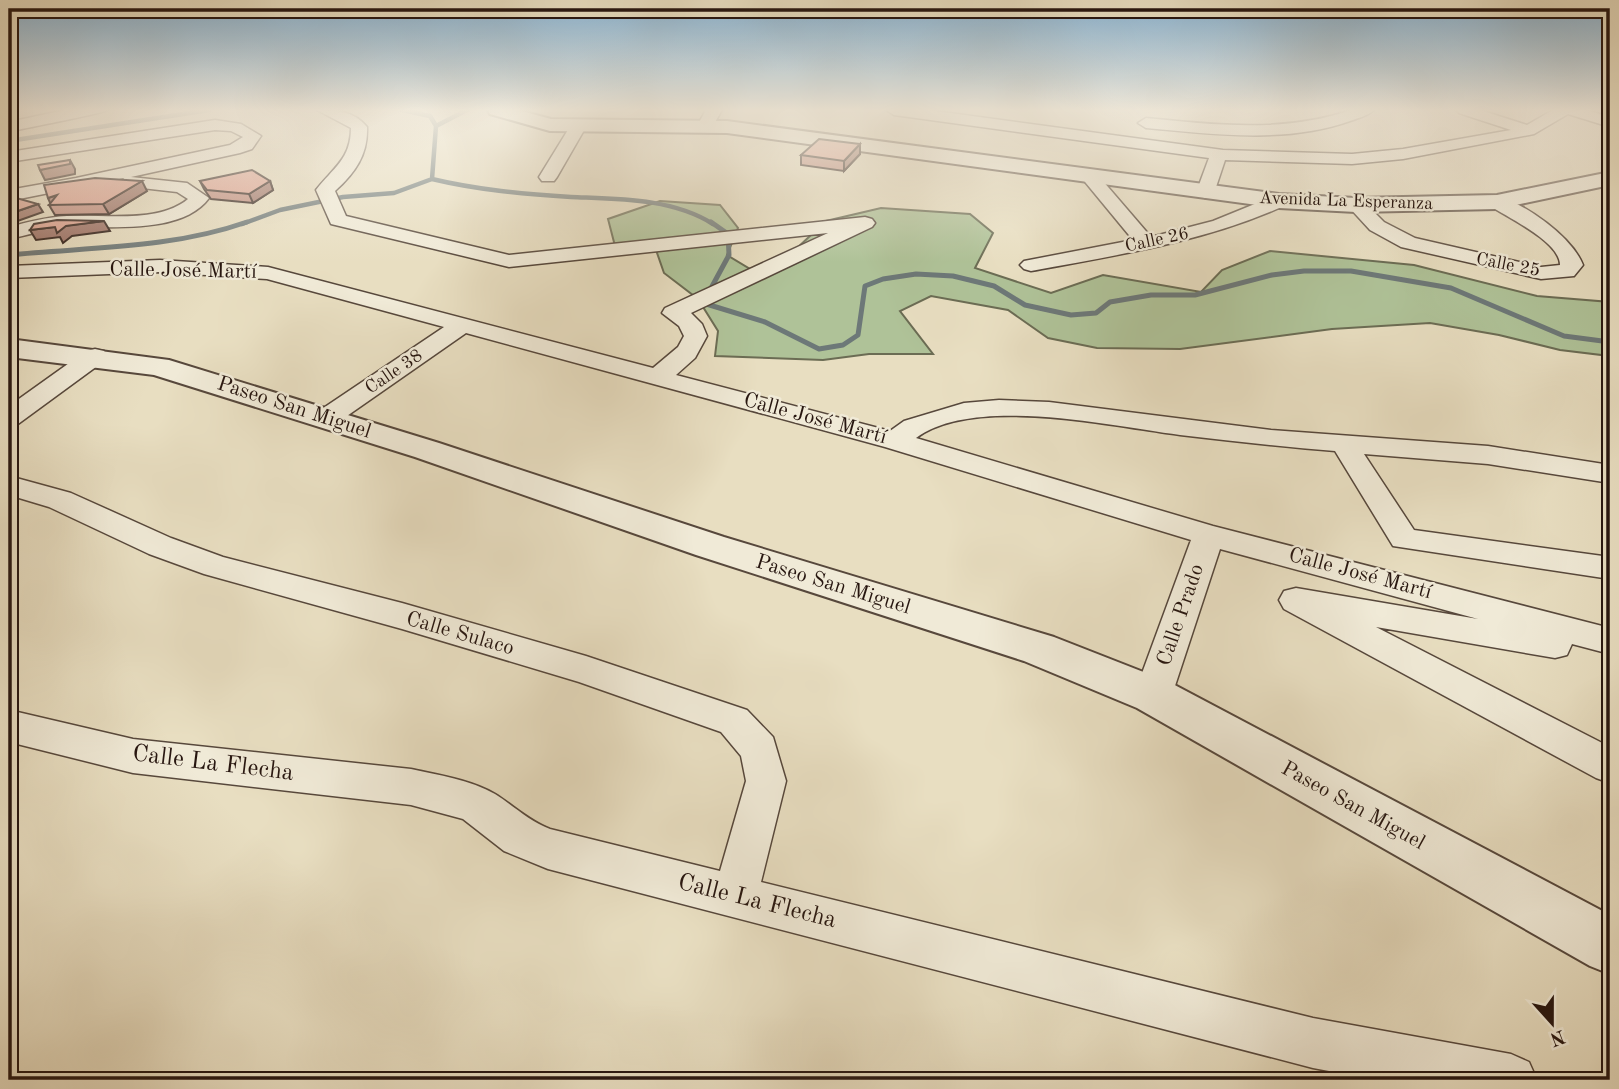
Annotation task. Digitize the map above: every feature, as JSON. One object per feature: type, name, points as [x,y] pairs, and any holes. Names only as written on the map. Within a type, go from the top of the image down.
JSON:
[{"type":"street","points":[[9,195],[180,161]]},
{"type":"street","points":[[353,161],[351,166],[325,190],[338,220],[509,261],[865,223],[673,313],[687,319],[696,331],[696,340],[687,353],[659,376]]},
{"type":"street","points":[[548,177],[558,161]]},
{"type":"street","name":"Avenida La Esperanza","points":[[975,161],[1205,193],[1279,201],[1356,205],[1497,202],[1610,179]]},
{"type":"street","points":[[1205,193],[1217,161]]},
{"type":"street","points":[[1090,177],[1146,243]]},
{"type":"street","points":[[9,233],[66,222],[162,216],[181,212],[200,198],[181,187],[114,180],[82,182]]},
{"type":"street","name":"Calle 26","points":[[1031,265],[1203,230],[1252,214],[1279,201]]},
{"type":"street","name":"Calle 25","points":[[1356,205],[1377,226],[1408,243],[1541,273],[1566,271],[1572,265],[1571,258],[1560,244],[1497,202]]},
{"type":"street","name":"Calle José Martí","points":[[9,272],[160,267],[268,273],[895,441],[1209,535],[1610,640]]},
{"type":"street","name":"Calle 38","points":[[325,419],[463,325]]},
{"type":"street","name":"Paseo San Miguel","points":[[9,348],[95,356],[158,366],[427,450],[710,546],[1039,649],[1153,695],[1610,946]]},
{"type":"street","points":[[9,418],[95,356]]},
{"type":"street","points":[[895,441],[914,427],[964,411],[999,408],[1049,410],[1271,438],[1488,455],[1610,474]]},
{"type":"street","points":[[1344,444],[1404,539],[1610,568]]},
{"type":"street","name":"Calle Sulaco","points":[[9,485],[60,499],[160,546],[215,566],[402,616],[586,670],[734,722],[759,749],[766,781],[734,896]]},
{"type":"street","name":"Calle Prado","points":[[1153,695],[1209,535]]},
{"type":"street","points":[[1610,654],[1296,600],[1610,766]]},
{"type":"street","name":"Calle La Flecha","points":[[9,726],[133,755],[411,787],[445,794],[478,806],[519,837],[548,849],[1312,1043],[1511,1080]]},
{"type":"green space","points":[[660,201],[720,205],[738,228],[727,255],[765,278],[826,221],[881,208],[970,214],[993,233],[975,268],[1051,293],[1103,275],[1201,292],[1222,270],[1270,251],[1414,265],[1537,296],[1610,302],[1610,356],[1560,350],[1499,335],[1430,323],[1332,329],[1180,349],[1097,348],[1048,338],[1008,310],[931,296],[900,311],[933,354],[869,354],[823,360],[715,356],[718,331],[698,299],[664,273],[656,250],[615,246],[608,219]]},
{"type":"building","points":[[70,161],[70,164],[40,170],[38,165]]},
{"type":"building","points":[[252,170],[270,181],[249,194],[207,190],[200,181]]},
{"type":"building","points":[[95,178],[142,181],[103,204],[49,205],[57,195],[48,198],[44,185]]},
{"type":"building","points":[[9,196],[38,204],[9,214]]},
{"type":"building","points":[[57,220],[104,221],[66,226],[57,233],[55,227],[30,230],[34,224]]},
{"type":"waterway","points":[[432,179],[433,161]]},
{"type":"waterway","points":[[242,224],[280,210],[343,197],[394,193],[432,179]]},
{"type":"waterway","points":[[432,179],[518,193],[644,202],[680,209],[713,224]]},
{"type":"waterway","points":[[9,255],[159,242],[218,231],[247,222]]},
{"type":"waterway","points":[[711,222],[728,234],[729,255],[703,303],[765,322],[819,349],[843,345],[858,335],[865,286],[883,279],[916,274],[953,276],[994,286],[1025,305],[1071,315],[1096,313],[1110,302],[1151,295],[1195,295],[1272,275],[1304,271],[1351,271],[1451,288],[1564,336],[1610,342]]}]
